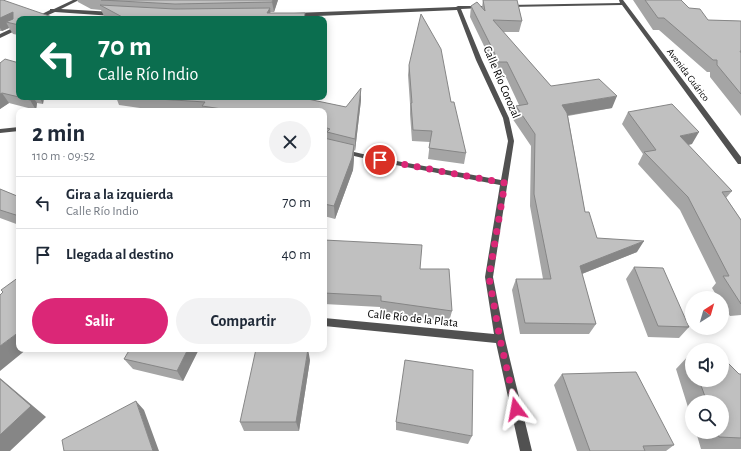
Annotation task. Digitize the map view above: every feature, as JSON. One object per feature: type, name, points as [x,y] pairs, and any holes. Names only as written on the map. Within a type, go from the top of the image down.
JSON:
[{"type":"street","points":[[41,16],[77,0]]},
{"type":"street","points":[[500,6],[622,2]]},
{"type":"street","name":"Avenida Guárico","points":[[622,2],[741,162]]},
{"type":"street","name":"Calle Río Corozal","points":[[458,7],[479,60],[506,118],[511,141],[489,277],[500,339],[526,451]]},
{"type":"street","points":[[289,15],[485,7]]},
{"type":"street","points":[[52,10],[118,14]]},
{"type":"street","points":[[0,36],[16,28]]},
{"type":"street","points":[[0,131],[16,129]]},
{"type":"street","points":[[327,148],[380,160],[505,183]]},
{"type":"street","name":"Calle Río de la Plata","points":[[327,322],[500,339]]},
{"type":"building","points":[[0,0],[49,16],[16,16],[16,24],[6,22],[13,19],[13,12],[0,18]]},
{"type":"building","points":[[101,0],[273,0],[272,2],[175,4]]},
{"type":"building","points":[[483,0],[517,0],[522,21],[493,20],[551,86],[599,79],[617,96],[562,105],[567,113],[585,212],[589,212],[597,238],[644,241],[580,266],[596,324],[525,323],[516,279],[551,279],[534,194],[535,134],[516,106],[528,104],[507,62],[499,62],[471,6],[477,2],[485,11]]},
{"type":"building","points":[[645,0],[681,0],[689,8],[700,9],[708,20],[741,21],[741,94],[717,65],[717,60],[713,60],[664,18],[658,18]]},
{"type":"building","points":[[100,5],[175,9],[270,8],[267,13],[305,13],[304,16],[120,16]]},
{"type":"building","points":[[421,14],[441,49],[451,102],[454,102],[466,153],[429,148],[432,131],[413,130],[409,65]]},
{"type":"building","points":[[5,59],[16,62],[16,96],[2,93],[0,94],[0,63]]},
{"type":"building","points":[[361,88],[355,139],[327,132],[330,129],[327,128],[327,108],[215,108],[202,106],[205,102],[174,100],[312,100],[346,107]]},
{"type":"building","points":[[672,104],[699,132],[680,136],[732,191],[722,192],[741,220],[741,304],[723,276],[729,276],[688,197],[644,152],[656,150],[628,112]]},
{"type":"building","points":[[327,139],[354,145],[352,158],[334,206],[327,205]]},
{"type":"building","points":[[0,189],[16,196],[16,215],[0,210]]},
{"type":"building","points":[[327,240],[422,245],[420,269],[449,269],[452,311],[381,301],[381,296],[327,293]]},
{"type":"building","points":[[634,267],[663,268],[685,318],[685,327],[658,326]]},
{"type":"building","points":[[16,279],[16,334],[0,346],[0,295],[3,292],[1,290]]},
{"type":"building","points":[[128,352],[186,352],[177,371],[124,359]]},
{"type":"building","points":[[255,352],[308,352],[296,422],[240,422]]},
{"type":"building","points":[[405,360],[473,370],[472,436],[396,422]]},
{"type":"building","points":[[729,364],[739,374],[741,374],[741,438],[729,437],[729,395],[704,395],[702,387],[729,387]]},
{"type":"building","points":[[636,372],[674,445],[643,446],[645,451],[590,451],[562,374]]},
{"type":"building","points":[[0,379],[31,406],[0,435]]},
{"type":"building","points":[[136,401],[153,451],[64,451],[62,440]]},
{"type":"route","points":[[380,160],[505,183],[489,277],[500,339],[516,409]]}]
